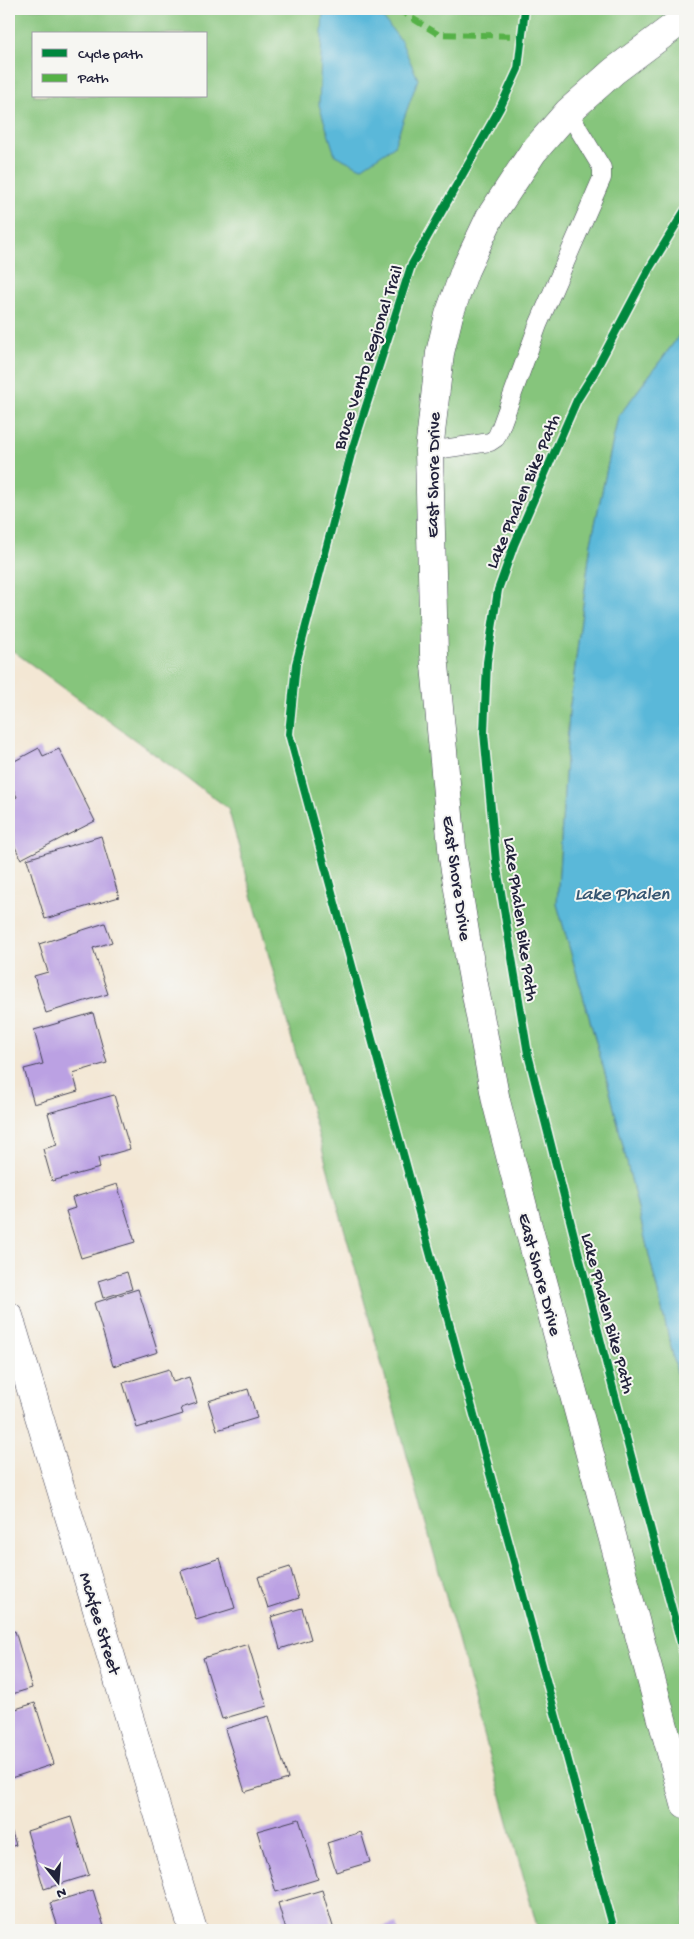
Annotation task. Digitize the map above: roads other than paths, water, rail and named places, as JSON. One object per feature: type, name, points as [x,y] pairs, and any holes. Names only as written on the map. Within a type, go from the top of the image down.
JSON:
[{"type":"street","name":"East Shore Drive","points":[[685,18],[614,71],[568,112],[533,152],[490,217],[465,270],[449,315],[440,353],[429,451],[434,654],[453,858],[470,963],[496,1101],[525,1216],[685,1804]]},
{"type":"street","name":"McAfee Street","points":[[9,1316],[193,1930]]},
{"type":"lane","points":[[429,451],[490,442],[496,438],[500,429],[538,325],[597,192],[602,168],[568,112]]},
{"type":"water","points":[[323,9],[376,9],[401,41],[418,79],[394,146],[361,168],[335,155],[319,105]]},
{"type":"water","name":"Lake Phalen","points":[[685,328],[685,1406],[610,1091],[557,904],[569,713],[591,543],[618,417]]}]
